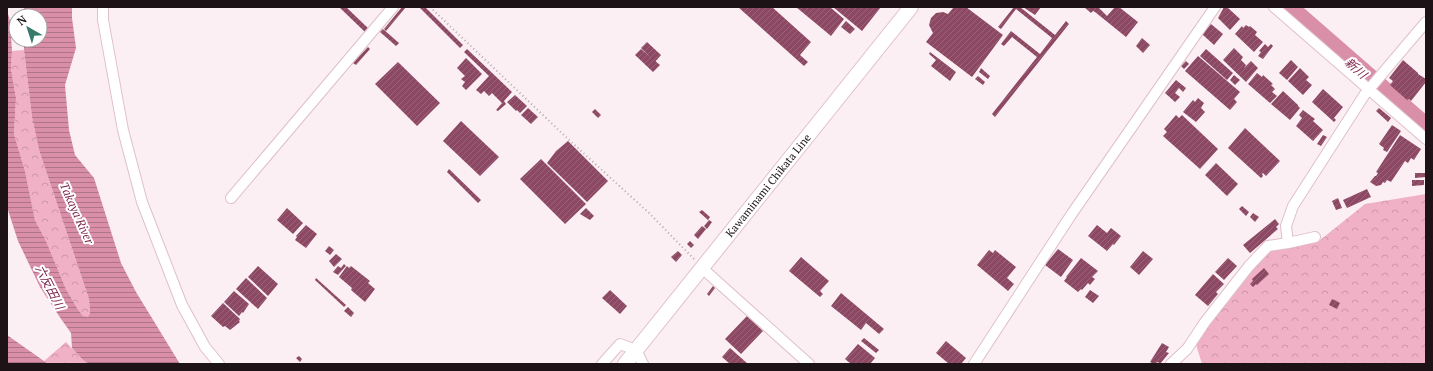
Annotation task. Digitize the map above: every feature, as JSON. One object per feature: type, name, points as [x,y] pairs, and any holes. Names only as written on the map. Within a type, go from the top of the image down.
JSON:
[{"type":"main road","name":"Kawaminami Chikata Line","points":[[625,364],[911,7]]},
{"type":"street","points":[[103,7],[103,20],[123,130],[142,202],[182,305],[205,347],[219,364]]},
{"type":"street","points":[[231,198],[393,7]]},
{"type":"street","points":[[974,364],[1071,215],[1215,7]]},
{"type":"street","points":[[1274,7],[1426,139]]},
{"type":"street","points":[[1288,243],[1286,226],[1292,206],[1369,90],[1426,22]]},
{"type":"street","points":[[1171,364],[1187,349],[1205,322],[1249,266],[1268,246],[1315,237]]},
{"type":"street","points":[[702,268],[808,364]]},
{"type":"street","points":[[602,364],[620,344],[636,350],[643,364]]},
{"type":"path","points":[[430,7],[568,139],[650,213],[702,268]]},
{"type":"green space","points":[[24,50],[32,117],[39,150],[89,299],[90,313],[88,318],[83,316],[66,289],[46,241],[35,220],[25,171],[14,134],[16,98],[11,69],[12,51]]},
{"type":"green space","points":[[1426,194],[1426,364],[1202,364],[1194,338],[1262,253],[1319,241],[1365,204]]},
{"type":"green space","points":[[66,342],[83,360],[89,364],[48,364],[44,361]]},
{"type":"water","points":[[72,7],[76,48],[65,85],[69,130],[75,155],[94,178],[121,263],[136,292],[180,364],[89,364],[83,360],[72,348],[71,333],[40,287],[18,241],[7,207],[7,10],[8,48],[12,48],[11,69],[16,98],[14,134],[25,171],[35,220],[46,241],[66,289],[83,316],[88,317],[90,313],[89,299],[39,150],[32,117],[24,48],[48,48],[48,8],[24,8]]},
{"type":"water","points":[[7,335],[44,361],[48,364],[7,364]]},
{"type":"building","points":[[339,7],[346,7],[369,29],[365,32]]},
{"type":"building","points":[[402,7],[406,7],[386,31],[384,29]]},
{"type":"building","points":[[419,7],[425,7],[463,45],[460,48]]},
{"type":"building","points":[[738,7],[772,7],[811,42],[800,55],[808,62],[804,66]]},
{"type":"building","points":[[796,7],[830,7],[844,19],[831,36]]},
{"type":"building","points":[[833,7],[881,7],[862,31]]},
{"type":"building","points":[[954,7],[966,7],[1003,35],[972,77],[926,42],[933,33],[929,25],[931,18],[936,13],[943,12],[948,14]]},
{"type":"building","points":[[1014,7],[1020,7],[1055,35],[1066,21],[1069,24],[995,117],[992,114],[1037,57],[1012,37],[1004,46],[1001,44],[1011,31],[1040,54],[1052,38],[1016,9],[1001,29],[998,27]]},
{"type":"building","points":[[1023,7],[1041,7],[1035,15]]},
{"type":"building","points":[[1084,7],[1100,7],[1099,8],[1107,16],[1115,7],[1119,7],[1138,22],[1126,37],[1095,12],[1093,11],[1091,13]]},
{"type":"building","points":[[1224,7],[1227,7],[1240,19],[1230,30],[1218,18]]},
{"type":"building","points":[[846,21],[855,29],[850,34],[841,27]]},
{"type":"building","points":[[1211,24],[1223,34],[1214,45],[1202,34]]},
{"type":"building","points":[[1246,25],[1249,27],[1250,26],[1257,32],[1255,35],[1263,42],[1254,52],[1235,34],[1242,26],[1243,28]]},
{"type":"building","points":[[383,29],[399,43],[396,46],[380,32]]},
{"type":"building","points":[[1142,38],[1150,45],[1143,53],[1136,46]]},
{"type":"building","points":[[647,42],[661,55],[655,62],[641,48]]},
{"type":"building","points":[[1265,44],[1268,47],[1271,44],[1273,46],[1263,59],[1258,56],[1261,52],[1259,51]]},
{"type":"building","points":[[368,47],[370,49],[356,65],[353,63]]},
{"type":"building","points":[[1234,48],[1243,57],[1241,60],[1246,65],[1244,68],[1251,61],[1258,68],[1246,82],[1223,60]]},
{"type":"building","points":[[467,49],[512,92],[504,101],[506,104],[498,111],[496,110],[502,103],[492,93],[489,96],[484,91],[481,94],[476,90],[489,76],[464,52]]},
{"type":"building","points":[[641,49],[660,65],[653,72],[635,55]]},
{"type":"building","points":[[1206,49],[1233,73],[1227,80],[1200,56]]},
{"type":"building","points":[[930,52],[956,72],[950,81],[931,66],[936,60],[929,54]]},
{"type":"building","points":[[1198,56],[1240,92],[1234,99],[1237,102],[1230,110],[1185,71]]},
{"type":"building","points":[[466,58],[482,74],[466,90],[462,86],[465,82],[461,79],[465,76],[457,68]]},
{"type":"building","points":[[1291,60],[1298,67],[1287,80],[1279,73]]},
{"type":"building","points":[[1403,60],[1418,74],[1426,79],[1426,82],[1411,101],[1409,99],[1407,100],[1390,85],[1393,81],[1389,78]]},
{"type":"building","points":[[1186,61],[1189,64],[1184,69],[1181,66]]},
{"type":"building","points":[[398,62],[440,103],[417,126],[375,84]]},
{"type":"building","points":[[981,68],[990,76],[988,79],[979,72]]},
{"type":"building","points":[[1300,68],[1309,77],[1306,80],[1312,85],[1303,95],[1288,81]]},
{"type":"building","points":[[1257,73],[1262,77],[1263,75],[1273,84],[1271,85],[1275,89],[1272,92],[1277,96],[1270,103],[1248,84]]},
{"type":"building","points":[[1234,75],[1240,80],[1235,85],[1230,80]]},
{"type":"building","points":[[978,76],[985,82],[983,85],[975,79]]},
{"type":"building","points":[[1176,80],[1186,88],[1183,92],[1179,88],[1175,93],[1180,97],[1175,102],[1165,93]]},
{"type":"building","points":[[1323,89],[1343,107],[1334,118],[1336,120],[1334,122],[1312,102]]},
{"type":"building","points":[[1283,91],[1300,108],[1290,120],[1271,104]]},
{"type":"building","points":[[515,95],[527,106],[520,113],[507,102]]},
{"type":"building","points":[[1198,98],[1204,103],[1201,108],[1205,112],[1196,122],[1183,112],[1193,100],[1195,102]]},
{"type":"building","points":[[528,108],[538,117],[531,124],[521,115]]},
{"type":"building","points":[[1379,108],[1391,118],[1388,122],[1376,111]]},
{"type":"building","points":[[595,109],[601,115],[598,118],[592,112]]},
{"type":"building","points":[[1303,110],[1315,119],[1313,121],[1323,130],[1313,141],[1296,126],[1302,118],[1299,115]]},
{"type":"building","points":[[1176,115],[1179,118],[1182,115],[1218,149],[1200,169],[1163,136],[1167,132],[1164,129]]},
{"type":"building","points":[[461,121],[499,157],[480,176],[443,141]]},
{"type":"building","points":[[1392,125],[1401,131],[1387,152],[1383,150],[1384,148],[1379,144]]},
{"type":"building","points":[[1245,128],[1280,161],[1266,176],[1263,173],[1261,178],[1228,148]]},
{"type":"building","points":[[1323,135],[1327,137],[1321,146],[1317,144]]},
{"type":"building","points":[[1400,135],[1421,149],[1414,160],[1411,158],[1408,163],[1405,161],[1391,182],[1387,180],[1385,183],[1383,182],[1381,185],[1376,186],[1370,182],[1378,173],[1376,172]]},
{"type":"building","points":[[568,141],[608,181],[587,202],[547,163],[556,151]]},
{"type":"building","points":[[541,159],[586,204],[565,224],[520,179]]},
{"type":"building","points":[[1216,163],[1238,184],[1227,196],[1205,175]]},
{"type":"building","points":[[449,169],[481,200],[478,203],[447,172]]},
{"type":"building","points":[[1415,173],[1426,173],[1426,177],[1415,178]]},
{"type":"building","points":[[1412,180],[1424,180],[1424,185],[1412,186]]},
{"type":"building","points":[[1367,189],[1371,197],[1347,208],[1343,200]]},
{"type":"building","points":[[1338,198],[1342,208],[1336,210],[1332,201]]},
{"type":"building","points":[[1242,206],[1249,212],[1246,216],[1239,209]]},
{"type":"building","points":[[287,208],[303,223],[293,234],[277,220]]},
{"type":"building","points":[[586,208],[594,216],[590,220],[580,214]]},
{"type":"building","points":[[702,210],[710,217],[708,220],[699,212]]},
{"type":"building","points":[[1253,213],[1259,217],[1255,222],[1250,217]]},
{"type":"building","points":[[1275,219],[1279,224],[1276,227],[1278,229],[1250,253],[1243,245]]},
{"type":"building","points":[[709,220],[712,222],[707,229],[704,226]]},
{"type":"building","points":[[306,225],[317,234],[306,248],[295,240],[297,237],[296,236]]},
{"type":"building","points":[[1097,225],[1107,233],[1111,228],[1121,236],[1107,251],[1088,236]]},
{"type":"building","points":[[702,226],[706,229],[698,239],[694,235]]},
{"type":"building","points":[[690,241],[694,245],[691,248],[687,244]]},
{"type":"building","points":[[329,246],[334,250],[330,255],[325,251]]},
{"type":"building","points":[[1058,249],[1073,260],[1061,277],[1045,265]]},
{"type":"building","points":[[989,250],[993,253],[995,250],[1016,267],[1007,278],[1014,284],[1008,291],[977,265]]},
{"type":"building","points":[[678,251],[682,255],[676,262],[671,257]]},
{"type":"building","points":[[1143,251],[1153,259],[1139,275],[1130,267]]},
{"type":"building","points":[[336,254],[342,259],[334,267],[329,261]]},
{"type":"building","points":[[801,257],[829,281],[820,291],[823,294],[820,297],[789,271]]},
{"type":"building","points":[[1081,258],[1098,271],[1092,277],[1095,279],[1090,285],[1088,283],[1078,292],[1064,281]]},
{"type":"building","points":[[1228,258],[1237,266],[1224,280],[1215,272]]},
{"type":"building","points":[[344,264],[346,266],[338,275],[333,272],[338,266],[341,268]]},
{"type":"building","points":[[258,266],[278,284],[268,296],[248,277]]},
{"type":"building","points":[[347,266],[349,268],[351,266],[370,281],[368,283],[375,289],[365,302],[339,277]]},
{"type":"building","points":[[1264,268],[1269,274],[1253,287],[1250,284],[1253,281],[1252,279]]},
{"type":"building","points":[[1213,274],[1224,284],[1216,292],[1218,294],[1208,306],[1195,295]]},
{"type":"building","points":[[246,278],[267,298],[258,309],[236,289]]},
{"type":"building","points":[[316,278],[346,305],[344,307],[315,280]]},
{"type":"building","points":[[713,286],[715,288],[709,296],[707,294]]},
{"type":"building","points":[[610,290],[627,306],[620,314],[602,298]]},
{"type":"building","points":[[1090,290],[1099,296],[1093,303],[1085,297]]},
{"type":"building","points":[[234,291],[249,304],[239,316],[224,302]]},
{"type":"building","points":[[841,293],[884,329],[879,334],[866,323],[861,330],[831,306]]},
{"type":"building","points":[[1332,299],[1340,303],[1337,309],[1329,305]]},
{"type":"building","points":[[223,303],[240,319],[240,322],[230,330],[225,326],[223,327],[211,316]]},
{"type":"building","points":[[348,307],[354,313],[351,317],[344,311]]},
{"type":"building","points":[[747,316],[763,331],[741,354],[725,339]]},
{"type":"building","points":[[864,338],[879,350],[876,353],[861,341]]},
{"type":"building","points":[[946,341],[966,358],[961,364],[949,364],[936,353]]},
{"type":"building","points":[[1162,343],[1169,347],[1166,352],[1169,353],[1160,364],[1158,362],[1154,364],[1150,362]]},
{"type":"building","points":[[858,344],[875,358],[870,364],[851,364],[845,359]]},
{"type":"building","points":[[730,348],[748,364],[730,364],[722,357]]},
{"type":"building","points":[[299,356],[302,359],[300,362],[296,358]]},
{"type":"waterway","name":"新川","points":[[1286,7],[1426,129]]},
{"type":"water label","name":"Takaya River","points":[[77,213]]},
{"type":"water label","name":"六反田川","points":[[50,287]]}]
